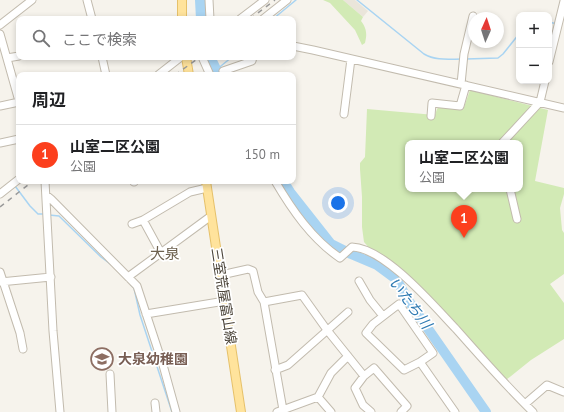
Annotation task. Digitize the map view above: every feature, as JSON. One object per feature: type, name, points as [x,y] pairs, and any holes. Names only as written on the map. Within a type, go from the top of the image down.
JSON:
[{"type":"main road","points":[[182,0],[182,16]]},
{"type":"main road","points":[[186,60],[188,72]]},
{"type":"main road","name":"三室荒屋富山線","points":[[206,185],[241,412]]},
{"type":"street","points":[[0,24],[32,0]]},
{"type":"street","points":[[87,0],[91,16]]},
{"type":"street","points":[[209,0],[210,16]]},
{"type":"street","points":[[244,16],[265,0]]},
{"type":"street","points":[[267,16],[287,0]]},
{"type":"street","points":[[552,50],[564,1]]},
{"type":"street","points":[[0,34],[16,91]]},
{"type":"street","points":[[431,116],[432,103],[460,106],[463,84],[464,54],[468,37]]},
{"type":"street","points":[[296,47],[564,108]]},
{"type":"street","points":[[7,58],[16,56]]},
{"type":"street","points":[[344,114],[351,59]]},
{"type":"street","points":[[103,60],[105,72]]},
{"type":"street","points":[[162,72],[177,60]]},
{"type":"street","points":[[203,60],[209,72]]},
{"type":"street","points":[[224,72],[223,71],[252,60]]},
{"type":"street","points":[[505,140],[540,102],[544,84]]},
{"type":"street","points":[[0,106],[16,103]]},
{"type":"street","points":[[0,144],[16,140]]},
{"type":"street","points":[[0,194],[16,181]]},
{"type":"street","points":[[45,184],[53,331],[60,412]]},
{"type":"street","points":[[277,184],[306,226],[328,250],[340,258],[352,247],[358,248],[371,253],[398,271],[533,412]]},
{"type":"street","points":[[132,224],[144,220],[190,192],[206,185]]},
{"type":"street","points":[[511,192],[518,219]]},
{"type":"street","points":[[46,195],[137,286],[163,365],[176,412]]},
{"type":"street","points":[[128,277],[211,216]]},
{"type":"street","points":[[144,220],[161,253]]},
{"type":"street","points":[[221,275],[248,269],[252,271],[258,292],[264,302],[280,411],[318,397],[331,372],[348,356]]},
{"type":"street","points":[[0,272],[1,282],[20,333],[23,349]]},
{"type":"street","points":[[1,282],[51,277]]},
{"type":"street","points":[[359,281],[370,300],[383,316]]},
{"type":"street","points":[[264,302],[302,295],[327,330],[364,376]]},
{"type":"street","points":[[146,314],[225,301]]},
{"type":"street","points":[[399,304],[433,353],[404,370],[366,333],[373,324],[383,316],[399,304]]},
{"type":"street","points":[[275,370],[288,365],[348,312]]},
{"type":"street","points":[[420,362],[455,412]]},
{"type":"street","points":[[372,412],[364,405],[355,388],[364,376],[374,368],[407,406],[401,412]]},
{"type":"street","points":[[110,374],[112,412]]},
{"type":"street","points":[[525,404],[547,385],[564,392]]},
{"type":"street","points":[[318,397],[331,412]]},
{"type":"street","points":[[155,403],[156,412]]},
{"type":"shaded area","points":[[343,0],[355,0],[368,11],[363,17]]},
{"type":"green space","points":[[323,0],[343,0],[363,17],[361,21],[366,32],[365,43],[362,45],[355,30],[330,3]]},
{"type":"green space","points":[[470,90],[548,110],[535,181],[564,188],[560,208],[562,230],[564,233],[564,274],[550,284],[564,303],[564,339],[531,360],[506,380],[433,300],[371,250],[364,242],[362,227],[360,163],[365,157],[367,109],[435,115],[439,107],[463,110]]},
{"type":"waterway","name":"いたち川","points":[[200,0],[201,16]]},
{"type":"waterway","points":[[277,16],[296,0]]},
{"type":"waterway","points":[[357,0],[424,54],[438,59],[462,59]]},
{"type":"waterway","points":[[552,23],[557,24]]},
{"type":"waterway","points":[[466,59],[498,58],[516,38]]},
{"type":"waterway","name":"いたち川","points":[[212,60],[218,72]]},
{"type":"waterway","points":[[216,70],[228,60]]},
{"type":"waterway","name":"いたち川","points":[[285,184],[331,244],[377,265],[396,279],[408,300],[486,412]]},
{"type":"waterway","points":[[15,186],[38,214],[44,214]]},
{"type":"waterway","points":[[49,215],[59,216],[101,257],[113,266]]},
{"type":"waterway","points":[[131,285],[134,288],[140,315],[172,412]]},
{"type":"railway","points":[[254,16],[275,0]]},
{"type":"railway","points":[[179,72],[196,60]]},
{"type":"railway","points":[[0,207],[29,184]]},
{"type":"place","name":"山室二区公園","points":[[464,238]]},
{"type":"place","name":"大泉幼稚園","points":[[102,359]]},
{"type":"district","name":"大泉","points":[[165,254]]}]
